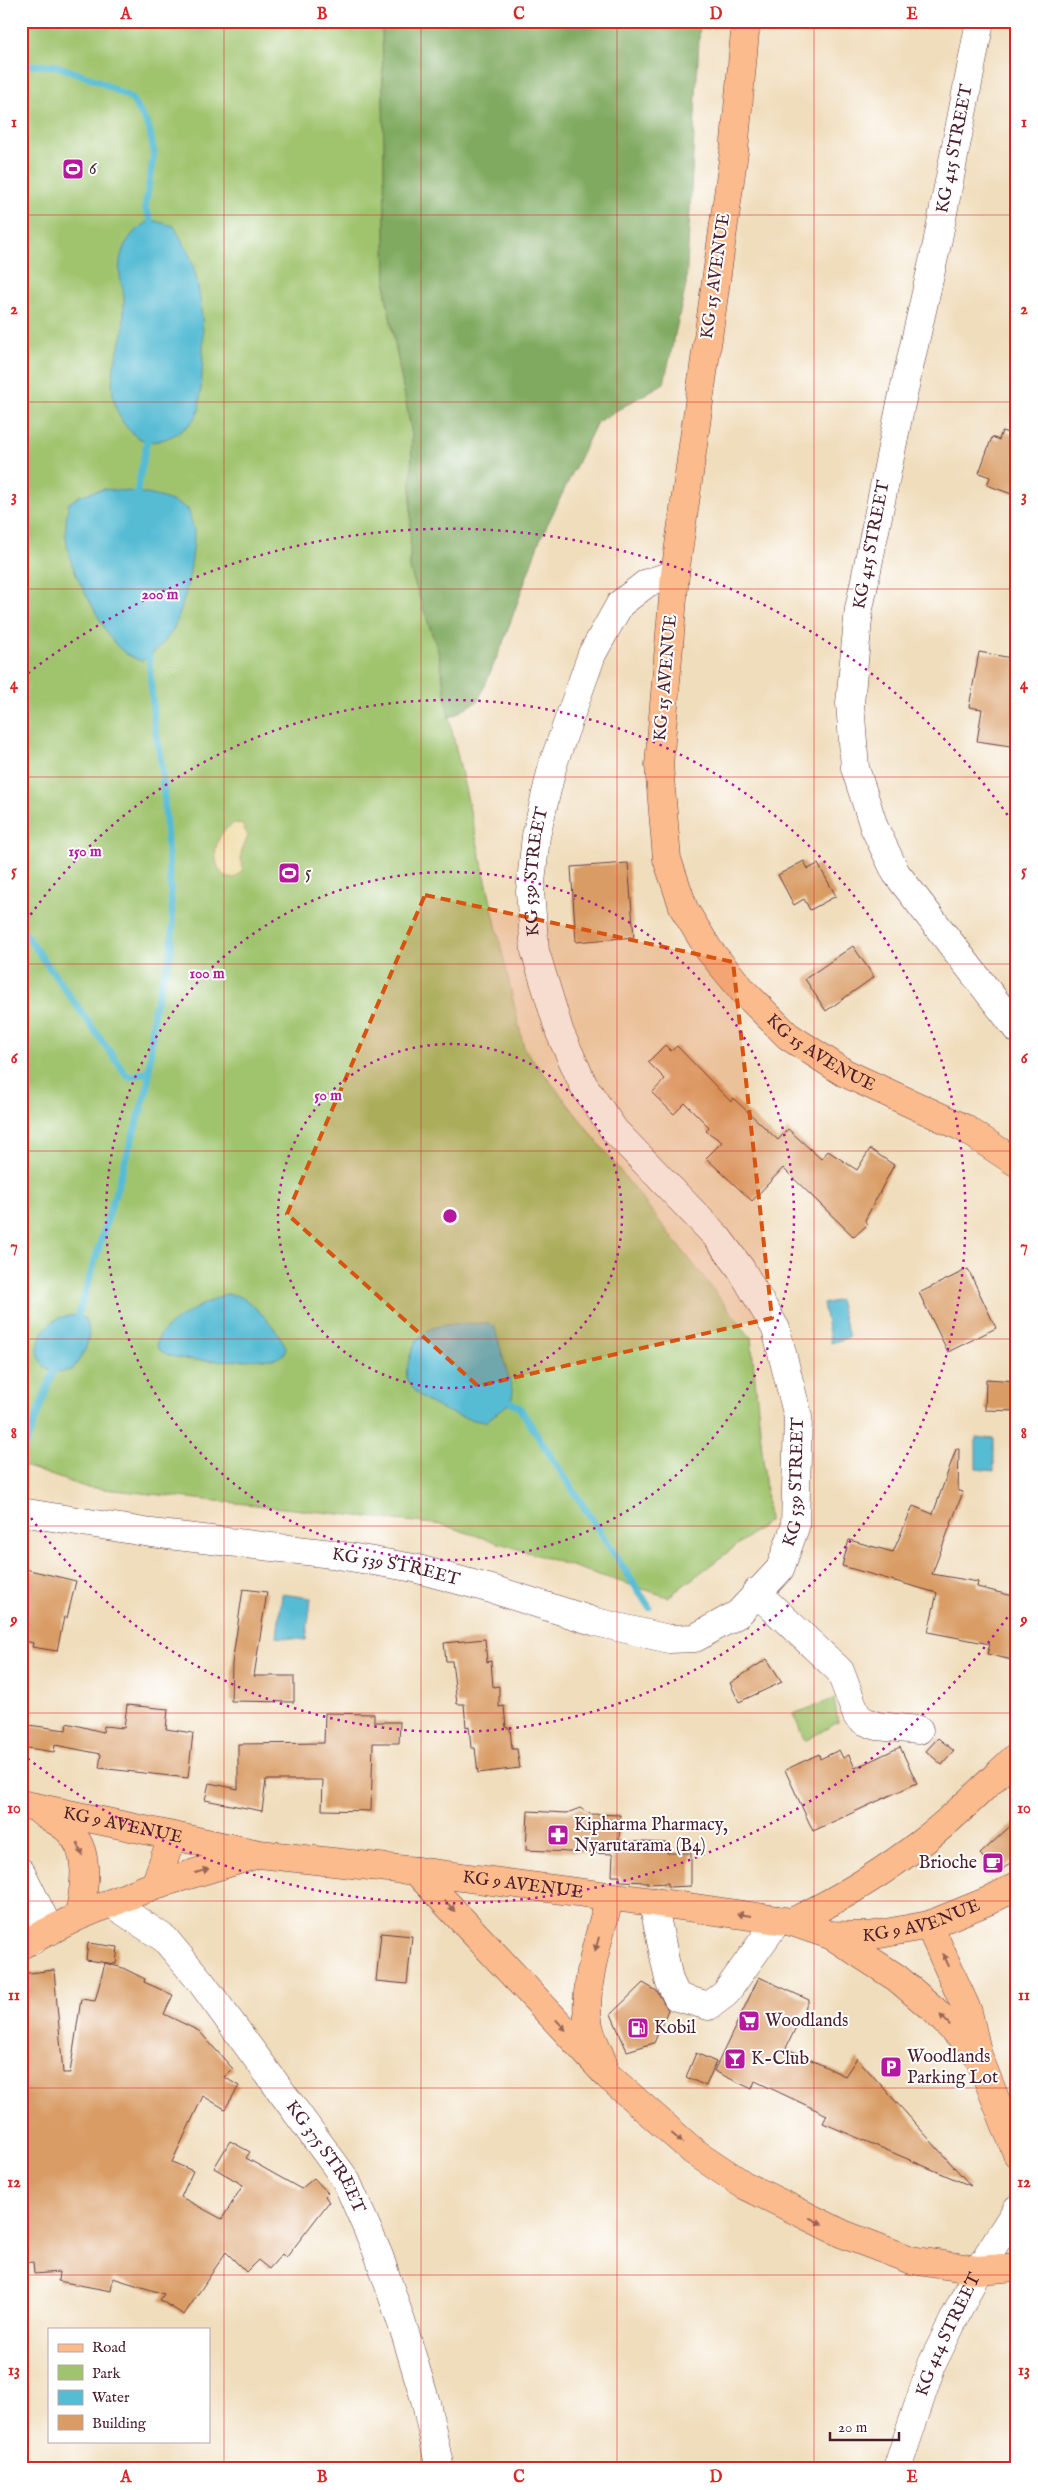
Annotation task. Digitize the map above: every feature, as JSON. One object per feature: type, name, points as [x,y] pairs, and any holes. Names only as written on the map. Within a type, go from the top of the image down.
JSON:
[{"type":"main road","name":"KG 15 AVENUE","points":[[746,21],[734,152],[675,574],[659,765],[667,859],[684,909],[709,950],[744,992],[788,1036],[845,1073],[964,1128],[1017,1163]]},
{"type":"main road","points":[[785,1921],[830,1904],[927,1839],[1017,1756]]},
{"type":"main road","points":[[26,1805],[68,1830],[80,1846],[84,1863],[83,1893],[79,1916]]},
{"type":"main road","name":"KG 9 AVENUE","points":[[26,1805],[259,1854],[416,1871],[654,1902],[785,1921],[830,1935],[869,1936],[929,1925],[988,1901],[1017,1886]]},
{"type":"main road","points":[[155,1885],[172,1837]]},
{"type":"main road","points":[[32,1936],[155,1885],[259,1854]]},
{"type":"main road","points":[[416,1871],[608,2076],[693,2151],[744,2185],[843,2234],[911,2260],[978,2270],[1017,2267]]},
{"type":"main road","points":[[608,2076],[590,2029],[589,1998],[593,1956],[610,1897]]},
{"type":"main road","points":[[929,1925],[968,2012],[978,2055],[1017,2154]]},
{"type":"main road","points":[[830,1935],[897,1978],[933,2008],[978,2055]]},
{"type":"street","name":"KG 415 STREET","points":[[980,21],[936,244],[859,609],[850,703],[855,768],[874,827],[896,872],[1017,1029]]},
{"type":"street","name":"KG 539 STREET","points":[[21,1512],[151,1534],[332,1554],[414,1568],[495,1590],[596,1622],[669,1639],[696,1638],[738,1614],[756,1592],[780,1569],[794,1528],[798,1417],[776,1329],[741,1270],[718,1238],[614,1130],[584,1086],[560,1033],[535,951],[530,892],[536,836],[553,764],[592,654],[620,604],[647,583],[675,574]]},
{"type":"street","points":[[756,1592],[840,1672],[857,1716],[877,1726],[919,1730]]},
{"type":"street","points":[[21,1872],[32,1936]]},
{"type":"street","points":[[654,1902],[669,1980],[677,1997],[709,2006],[725,1994],[785,1921]]},
{"type":"street","name":"KG 375 STREET","points":[[112,1903],[165,1939],[195,1974],[346,2180],[379,2256],[406,2336],[426,2403],[440,2469]]},
{"type":"street","name":"KG 414 STREET","points":[[897,2469],[932,2364],[978,2270],[1017,2209]]},
{"type":"highlighted area","points":[[425,895],[733,962],[772,1318],[478,1386],[287,1214]]},
{"type":"green space","points":[[21,21],[382,21],[386,295],[412,435],[410,569],[439,654],[449,718],[524,1048],[751,1338],[769,1521],[668,1597],[443,1525],[85,1487],[21,1465]]},
{"type":"green space","points":[[382,21],[700,21],[686,285],[664,383],[597,422],[539,542],[503,643],[478,701],[449,718],[439,654],[410,569],[412,435],[386,295]]},
{"type":"green space","points":[[834,1699],[838,1722],[805,1741],[793,1714]]},
{"type":"sand","points":[[234,823],[242,824],[248,836],[241,854],[243,868],[234,878],[228,878],[217,865],[215,854],[217,843],[223,832]]},
{"type":"water","points":[[151,220],[174,226],[190,256],[201,304],[203,338],[199,410],[191,423],[185,428],[169,437],[153,442],[140,439],[125,425],[116,407],[112,385],[123,330],[124,300],[120,275],[121,257],[126,242],[137,230]]},
{"type":"water","points":[[104,489],[158,496],[178,504],[188,509],[194,529],[190,571],[179,616],[174,628],[165,641],[142,661],[125,653],[108,634],[80,583],[67,546],[66,518],[69,503],[81,495]]},
{"type":"water","points":[[226,1294],[241,1297],[260,1312],[286,1347],[284,1354],[275,1359],[211,1361],[175,1357],[160,1351],[157,1342],[162,1332],[203,1304]]},
{"type":"water","points":[[839,1300],[849,1337],[831,1343],[823,1304]]},
{"type":"water","points":[[75,1315],[85,1318],[89,1332],[87,1345],[81,1358],[72,1370],[57,1371],[47,1368],[41,1362],[38,1353],[43,1333],[50,1324],[59,1318]]},
{"type":"water","points":[[483,1323],[494,1325],[513,1393],[511,1402],[485,1422],[453,1414],[429,1402],[411,1387],[407,1379],[411,1353],[419,1338],[425,1332],[445,1325]]},
{"type":"water","points":[[976,1437],[994,1439],[994,1471],[976,1469]]},
{"type":"water","points":[[282,1594],[311,1598],[306,1640],[277,1637]]},
{"type":"building","points":[[1002,431],[1017,436],[1017,496],[987,485],[990,477],[979,473],[992,437],[999,440]]},
{"type":"building","points":[[979,652],[1017,659],[1017,747],[977,741],[982,709],[969,707]]},
{"type":"building","points":[[804,861],[808,869],[818,864],[836,896],[810,910],[804,899],[794,905],[778,875]]},
{"type":"building","points":[[628,863],[634,937],[576,942],[571,867]]},
{"type":"building","points":[[853,946],[874,977],[826,1011],[805,979]]},
{"type":"building","points":[[665,1045],[671,1051],[677,1046],[731,1102],[733,1098],[778,1140],[788,1129],[821,1159],[828,1151],[857,1170],[870,1149],[894,1165],[865,1220],[868,1224],[854,1237],[783,1168],[752,1201],[706,1158],[722,1142],[706,1131],[709,1127],[685,1103],[674,1114],[652,1093],[665,1079],[648,1062]]},
{"type":"building","points":[[968,1269],[996,1328],[948,1352],[919,1293]]},
{"type":"building","points":[[986,1379],[1017,1381],[1017,1411],[985,1410]]},
{"type":"building","points":[[956,1449],[959,1449],[958,1491],[963,1492],[932,1574],[978,1582],[977,1587],[1017,1597],[1017,1644],[1012,1660],[987,1654],[990,1644],[928,1632],[937,1593],[842,1566],[849,1540],[893,1552],[913,1506],[933,1514]]},
{"type":"building","points":[[21,1568],[76,1581],[67,1618],[64,1617],[57,1651],[32,1647],[33,1643],[21,1640]]},
{"type":"building","points":[[243,1589],[267,1592],[254,1676],[294,1676],[294,1702],[231,1701],[232,1664]]},
{"type":"building","points":[[485,1639],[487,1662],[491,1661],[493,1687],[499,1686],[499,1707],[504,1706],[506,1728],[510,1728],[512,1749],[517,1749],[520,1768],[478,1773],[475,1748],[471,1748],[469,1726],[466,1727],[464,1704],[457,1704],[452,1661],[446,1661],[444,1643]]},
{"type":"building","points":[[767,1659],[782,1682],[739,1702],[730,1683]]},
{"type":"building","points":[[127,1705],[168,1709],[166,1729],[193,1733],[188,1778],[99,1768],[101,1754],[55,1745],[54,1752],[21,1747],[21,1724],[66,1730],[67,1723],[103,1732],[104,1726],[124,1728]]},
{"type":"building","points":[[325,1713],[374,1714],[374,1722],[400,1722],[399,1743],[373,1743],[371,1811],[322,1810],[323,1780],[266,1780],[262,1811],[205,1800],[209,1783],[238,1789],[238,1744],[324,1743]]},
{"type":"building","points":[[938,1738],[954,1751],[942,1765],[926,1751]]},
{"type":"building","points":[[900,1747],[917,1783],[813,1831],[785,1770],[819,1754],[820,1759],[839,1750],[843,1758],[849,1755],[855,1768]]},
{"type":"building","points":[[580,1808],[590,1814],[620,1815],[619,1841],[668,1843],[667,1853],[691,1853],[691,1886],[668,1887],[668,1883],[648,1884],[648,1882],[620,1881],[620,1876],[612,1876],[613,1854],[526,1850],[528,1811],[567,1813]]},
{"type":"building","points":[[1017,1820],[1017,1856],[998,1874],[980,1854]]},
{"type":"building","points":[[381,1933],[412,1936],[407,1984],[376,1981]]},
{"type":"building","points":[[88,1943],[118,1947],[116,1964],[86,1960]]},
{"type":"building","points":[[105,1963],[123,1968],[145,1979],[144,1982],[173,1995],[164,2014],[199,2031],[233,2069],[224,2077],[239,2086],[225,2109],[203,2096],[172,2162],[193,2171],[181,2197],[222,2219],[243,2185],[214,2168],[230,2141],[250,2152],[246,2158],[301,2189],[314,2178],[328,2193],[325,2196],[329,2202],[286,2258],[282,2254],[269,2269],[258,2260],[246,2272],[226,2252],[184,2315],[160,2300],[164,2294],[113,2278],[111,2291],[58,2281],[59,2272],[34,2274],[33,2262],[21,2263],[21,1974],[54,1970],[63,2073],[70,2073],[81,1999],[95,2001]]},
{"type":"building","points":[[759,1977],[809,2000],[786,2048],[845,2076],[857,2058],[971,2186],[823,2123],[827,2115],[755,2081],[752,2089],[714,2071]]},
{"type":"building","name":"Kobil","points":[[643,1983],[657,1991],[668,2010],[654,2043],[627,2051],[611,2014]]},
{"type":"building","points":[[696,2053],[716,2062],[706,2086],[686,2077]]},
{"type":"waterway","points":[[21,65],[57,66],[96,80],[131,98],[149,127],[154,153],[145,208],[151,220]]},
{"type":"waterway","points":[[137,492],[147,441]]},
{"type":"waterway","points":[[78,1316],[148,1086],[154,1009],[171,952],[173,924],[162,768],[154,721],[149,656]]},
{"type":"waterway","points":[[21,928],[128,1077],[149,1072]]},
{"type":"waterway","points":[[21,1457],[54,1370]]},
{"type":"waterway","points":[[511,1402],[519,1407],[649,1607]]},
{"type":"place","name":"6","points":[[73,169]]},
{"type":"place","name":"5","points":[[289,873]]},
{"type":"place","name":"Kipharma Pharmacy, Nyarutarama (B4)","points":[[558,1835]]},
{"type":"place","name":"Brioche","points":[[993,1863]]},
{"type":"place","name":"Woodlands","points":[[749,2021]]},
{"type":"place","name":"Kobil","points":[[638,2028]]},
{"type":"place","name":"K-Club","points":[[735,2059]]},
{"type":"place","name":"Woodlands Parking Lot","points":[[891,2067]]}]
